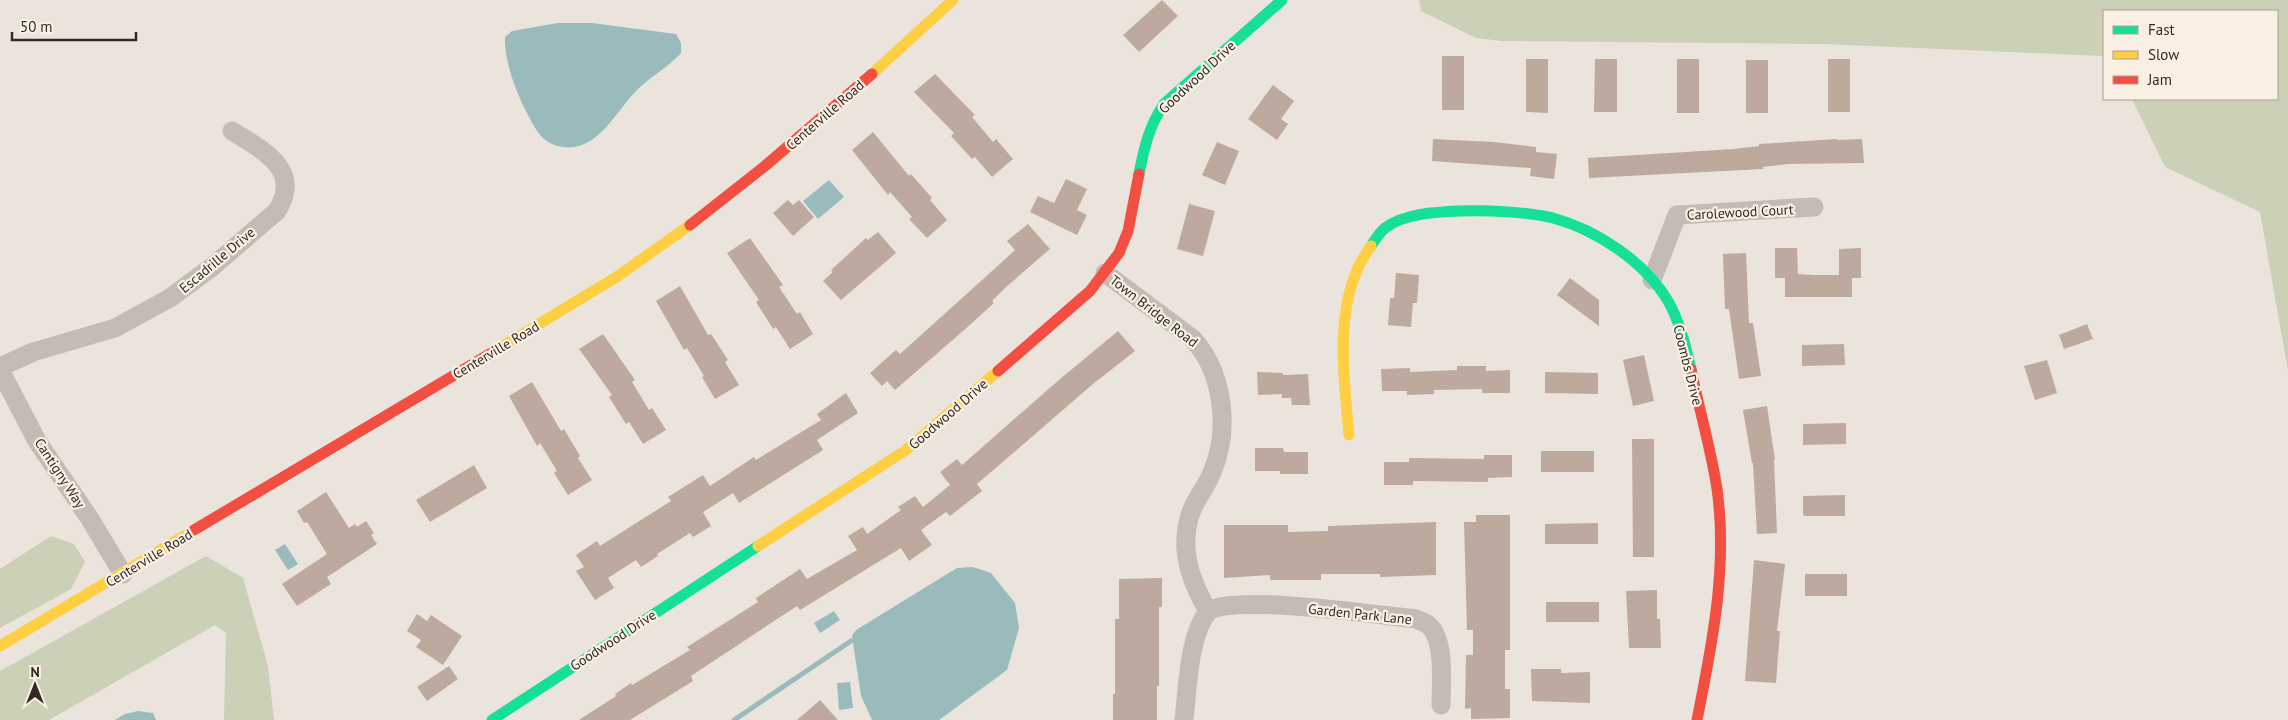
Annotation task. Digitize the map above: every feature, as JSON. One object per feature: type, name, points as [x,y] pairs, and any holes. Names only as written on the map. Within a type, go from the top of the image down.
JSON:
[{"type":"street","name":"Centerville Road","points":[[0,646],[561,311],[645,258],[785,150],[858,88],[953,0]]},
{"type":"street","name":"Goodwood Drive","points":[[492,720],[906,450],[1090,291],[1119,253],[1128,231],[1147,135],[1155,117],[1164,104],[1282,0]]},
{"type":"street","name":"Escadrille Drive","points":[[0,367],[33,352],[115,328],[170,298],[212,267],[277,211],[283,201],[285,179],[272,156],[232,131]]},
{"type":"street","name":"Carolewood Court","points":[[1652,280],[1677,216],[1814,208]]},
{"type":"street","name":"Coombs Drive","points":[[1348,435],[1343,357],[1345,316],[1359,265],[1383,230],[1413,217],[1467,210],[1553,219],[1584,231],[1634,262],[1666,298],[1679,326],[1688,354],[1717,491],[1719,537],[1717,607],[1698,720]]},
{"type":"street","name":"Town Bridge Road","points":[[1105,273],[1192,338],[1203,349],[1211,363],[1219,392],[1222,422],[1219,455],[1213,472],[1192,508],[1187,529],[1186,555],[1190,574],[1208,611]]},
{"type":"street","name":"Cantigny Way","points":[[0,367],[37,441],[90,519],[123,574]]},
{"type":"street","name":"Garden Park Lane","points":[[1208,611],[1215,607],[1240,605],[1287,606],[1416,619],[1427,623],[1438,640],[1441,705]]},
{"type":"street","points":[[1184,720],[1193,647],[1202,619],[1208,611]]},
{"type":"green space","points":[[1419,0],[2288,0],[2288,371],[2260,212],[2165,167],[2132,100],[2278,100],[2278,10],[2103,10],[2103,56],[1823,44],[1502,41],[1476,38],[1421,11]]},
{"type":"green space","points":[[51,536],[74,544],[85,562],[71,589],[0,628],[0,569]]},
{"type":"green space","points":[[206,556],[243,578],[268,666],[274,720],[224,720],[226,633],[215,625],[49,720],[0,720],[0,671]]},
{"type":"water","points":[[558,23],[592,23],[676,34],[681,43],[681,53],[635,92],[595,137],[575,147],[563,147],[550,143],[540,135],[533,125],[515,86],[505,46],[505,37],[512,31]]},
{"type":"water","points":[[829,180],[844,197],[818,219],[803,201]]},
{"type":"water","points":[[285,544],[298,564],[288,570],[275,550]]},
{"type":"water","points":[[973,567],[991,573],[1015,603],[1019,628],[1007,670],[939,720],[872,720],[861,696],[852,636],[856,630],[957,568]]},
{"type":"water","points":[[834,611],[840,620],[820,633],[814,623]]},
{"type":"water","points":[[850,682],[853,708],[839,710],[837,683]]},
{"type":"water","points":[[138,711],[153,713],[156,720],[115,720],[125,714]]},
{"type":"building","points":[[1162,0],[1178,16],[1139,52],[1123,35]]},
{"type":"building","points":[[1442,56],[1464,56],[1464,110],[1442,110]]},
{"type":"building","points":[[1526,59],[1548,59],[1548,113],[1526,112]]},
{"type":"building","points":[[1595,59],[1617,59],[1617,112],[1594,112]]},
{"type":"building","points":[[1677,59],[1699,59],[1699,113],[1677,113]]},
{"type":"building","points":[[1828,59],[1850,59],[1850,112],[1828,112]]},
{"type":"building","points":[[1746,60],[1768,60],[1768,113],[1746,113]]},
{"type":"building","points":[[935,74],[975,115],[972,117],[993,142],[996,139],[1013,159],[992,177],[975,157],[972,159],[951,136],[954,133],[914,92]]},
{"type":"building","points":[[1273,85],[1294,101],[1281,119],[1288,124],[1277,140],[1248,119]]},
{"type":"building","points":[[873,132],[909,176],[911,174],[932,198],[930,200],[947,220],[927,238],[909,219],[912,217],[890,192],[888,195],[852,150]]},
{"type":"building","points":[[1433,139],[1494,142],[1536,147],[1536,152],[1557,154],[1554,179],[1530,176],[1531,168],[1432,161]]},
{"type":"building","points":[[1862,139],[1864,163],[1788,164],[1763,167],[1763,169],[1589,178],[1588,158],[1734,149],[1759,146],[1759,144]]},
{"type":"building","points":[[1217,142],[1239,151],[1225,185],[1202,175]]},
{"type":"building","points":[[1066,179],[1087,189],[1077,210],[1087,215],[1077,235],[1030,212],[1038,196],[1054,203]]},
{"type":"building","points":[[788,200],[793,205],[799,200],[814,217],[793,236],[773,213]]},
{"type":"building","points":[[1189,204],[1215,211],[1203,256],[1177,249]]},
{"type":"building","points":[[1028,224],[1050,249],[1006,287],[992,301],[994,303],[895,390],[887,381],[882,386],[870,373],[896,350],[900,354],[1015,250],[1007,241]]},
{"type":"building","points":[[878,232],[896,253],[841,300],[823,281],[833,272],[831,270],[866,238],[868,240]]},
{"type":"building","points":[[750,238],[783,285],[779,287],[797,314],[800,312],[813,334],[790,349],[776,327],[773,329],[756,302],[759,300],[727,253]]},
{"type":"building","points":[[1775,248],[1797,248],[1798,274],[1839,275],[1839,249],[1861,248],[1861,278],[1852,278],[1852,297],[1785,297],[1785,278],[1775,278]]},
{"type":"building","points":[[1746,253],[1749,323],[1753,323],[1761,376],[1739,379],[1729,309],[1725,309],[1723,254]]},
{"type":"building","points":[[1396,273],[1419,275],[1417,303],[1413,303],[1411,327],[1388,325],[1390,298],[1394,298]]},
{"type":"building","points":[[1570,278],[1599,300],[1599,326],[1557,295]]},
{"type":"building","points":[[680,286],[708,335],[711,334],[728,360],[725,362],[739,385],[715,399],[702,377],[704,376],[687,348],[684,350],[656,301]]},
{"type":"building","points":[[2087,324],[2093,339],[2064,349],[2059,335]]},
{"type":"building","points":[[1118,331],[1135,351],[1093,384],[977,484],[982,491],[950,516],[946,512],[921,530],[932,545],[909,561],[901,548],[800,610],[797,606],[691,676],[693,681],[630,720],[579,720],[616,696],[615,694],[631,683],[632,685],[690,650],[687,647],[758,602],[756,598],[800,569],[807,579],[857,550],[848,536],[863,527],[867,534],[901,510],[898,507],[915,496],[923,507],[950,485],[940,472],[957,459],[962,465]]},
{"type":"building","points":[[603,334],[635,380],[632,382],[649,410],[652,408],[666,430],[643,444],[629,422],[626,424],[609,397],[612,395],[579,349]]},
{"type":"building","points":[[1844,344],[1845,365],[1802,366],[1802,345]]},
{"type":"building","points":[[1644,355],[1654,401],[1633,406],[1623,360]]},
{"type":"building","points":[[2047,360],[2057,393],[2035,400],[2024,366]]},
{"type":"building","points":[[1457,366],[1486,366],[1486,371],[1510,370],[1510,393],[1482,393],[1482,389],[1434,390],[1434,394],[1407,395],[1407,391],[1382,391],[1381,369],[1410,368],[1410,372],[1457,370]]},
{"type":"building","points":[[1257,372],[1283,373],[1283,375],[1308,374],[1310,405],[1292,405],[1291,398],[1282,398],[1282,394],[1258,395]]},
{"type":"building","points":[[1545,372],[1598,373],[1598,394],[1545,393]]},
{"type":"building","points":[[532,382],[561,431],[564,429],[580,456],[578,458],[592,480],[568,495],[554,473],[557,471],[540,443],[537,446],[509,396]]},
{"type":"building","points":[[846,393],[858,413],[817,440],[823,450],[739,503],[733,493],[703,512],[711,526],[693,537],[690,533],[657,554],[658,556],[641,567],[636,560],[608,578],[614,588],[595,600],[576,571],[584,567],[576,555],[597,541],[600,546],[671,501],[668,497],[703,475],[710,486],[754,457],[756,460],[821,420],[817,414]]},
{"type":"building","points":[[1767,406],[1775,460],[1777,533],[1757,534],[1753,463],[1743,410]]},
{"type":"building","points":[[1846,423],[1846,444],[1803,445],[1803,424]]},
{"type":"building","points":[[1632,439],[1654,439],[1654,557],[1633,557]]},
{"type":"building","points":[[1255,448],[1283,448],[1284,452],[1308,452],[1308,474],[1280,474],[1280,471],[1255,471]]},
{"type":"building","points":[[1541,451],[1594,451],[1594,472],[1541,472]]},
{"type":"building","points":[[1484,455],[1512,455],[1512,477],[1488,478],[1488,482],[1413,481],[1413,485],[1384,485],[1384,462],[1409,462],[1409,458],[1484,459]]},
{"type":"building","points":[[474,465],[487,488],[430,522],[416,500]]},
{"type":"building","points":[[326,492],[349,528],[355,524],[357,527],[366,521],[374,533],[371,535],[377,544],[327,577],[331,584],[297,606],[282,584],[327,554],[307,522],[304,523],[297,511]]},
{"type":"building","points":[[1845,495],[1845,516],[1805,516],[1803,514],[1803,496]]},
{"type":"building","points":[[1476,515],[1510,515],[1510,650],[1505,650],[1505,689],[1510,689],[1510,718],[1471,719],[1471,708],[1465,709],[1466,655],[1473,655],[1473,630],[1467,630],[1464,522],[1476,522]]},
{"type":"building","points":[[1436,522],[1436,575],[1380,577],[1380,574],[1321,574],[1321,580],[1270,580],[1270,575],[1224,578],[1224,525],[1288,525],[1288,532],[1328,531],[1328,526]]},
{"type":"building","points":[[1598,523],[1598,544],[1545,544],[1545,524]]},
{"type":"building","points":[[1754,560],[1785,564],[1777,631],[1780,631],[1776,683],[1745,681]]},
{"type":"building","points":[[1805,574],[1847,574],[1847,596],[1805,596]]},
{"type":"building","points":[[1162,578],[1162,607],[1159,607],[1157,720],[1113,720],[1115,619],[1119,619],[1119,579]]},
{"type":"building","points":[[1657,590],[1657,619],[1660,619],[1661,648],[1629,648],[1626,591]]},
{"type":"building","points":[[1546,602],[1599,602],[1599,622],[1546,622]]},
{"type":"building","points":[[417,614],[427,621],[431,615],[462,636],[443,665],[416,647],[421,640],[407,631]]},
{"type":"building","points":[[449,666],[458,679],[427,701],[417,687]]},
{"type":"building","points":[[1531,669],[1561,669],[1561,673],[1590,672],[1590,703],[1532,701]]},
{"type":"building","points":[[820,700],[838,720],[797,720]]},
{"type":"waterway","points":[[734,720],[851,641]]},
{"type":"traffic: fast","points":[[1139,174],[1154,121],[1164,104],[1282,0]]},
{"type":"traffic: fast","points":[[1371,246],[1383,230],[1393,223],[1412,216],[1432,213],[1453,211],[1508,212],[1532,214],[1570,223],[1603,239],[1647,273],[1668,301],[1676,317],[1691,369]]},
{"type":"traffic: fast","points":[[492,720],[758,546]]},
{"type":"traffic: slow","points":[[872,74],[953,0]]},
{"type":"traffic: slow","points":[[493,352],[618,276],[690,225]]},
{"type":"traffic: slow","points":[[1349,435],[1343,362],[1346,313],[1350,289],[1359,267],[1371,246]]},
{"type":"traffic: slow","points":[[758,546],[906,450],[998,371]]},
{"type":"traffic: slow","points":[[0,646],[194,530]]},
{"type":"traffic: jam","points":[[690,225],[765,166],[872,74]]},
{"type":"traffic: jam","points":[[998,371],[1090,291],[1119,253],[1128,231],[1139,174]]},
{"type":"traffic: jam","points":[[194,530],[493,352]]},
{"type":"traffic: jam","points":[[1691,369],[1712,459],[1720,518],[1721,547],[1713,634],[1697,720]]}]
